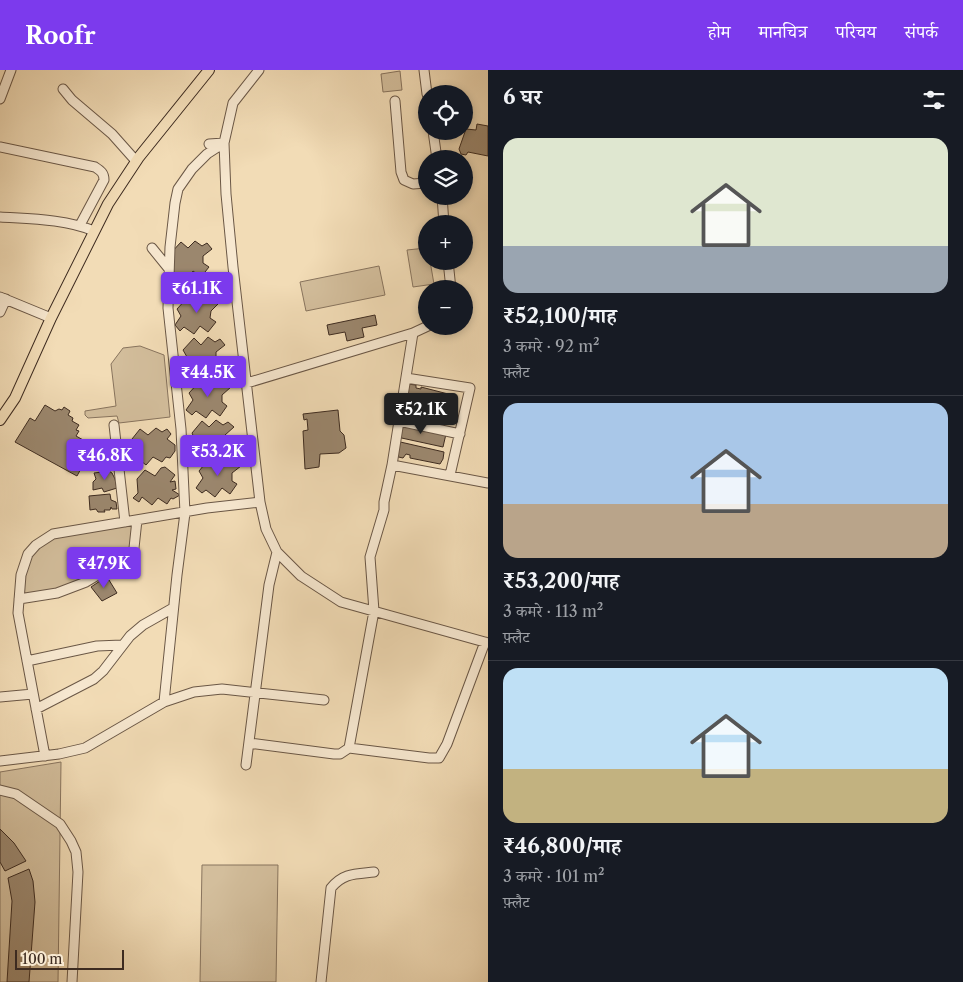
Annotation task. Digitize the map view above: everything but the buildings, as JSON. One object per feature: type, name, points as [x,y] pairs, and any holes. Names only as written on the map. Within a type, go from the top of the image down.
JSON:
[{"type":"main road","points":[[0,420],[16,398],[51,318],[108,204],[136,162],[209,70]]},
{"type":"street","points":[[0,99],[11,70]]},
{"type":"street","points":[[249,743],[334,754],[340,754],[349,748],[439,758],[447,744],[487,643],[341,602],[300,576],[277,552],[266,529],[260,502],[232,267],[224,143],[233,104],[259,70]]},
{"type":"street","points":[[424,70],[426,85]]},
{"type":"street","points":[[63,89],[72,100],[112,134],[136,162]]},
{"type":"street","points":[[395,101],[401,172],[404,180],[413,184],[418,184]]},
{"type":"street","points":[[209,144],[224,143]]},
{"type":"street","points":[[164,702],[185,513],[181,429],[168,308],[171,238],[178,189],[207,154],[224,143]]},
{"type":"street","points":[[0,147],[100,170],[103,173],[104,180],[80,225]]},
{"type":"street","points":[[0,217],[80,225],[94,231]]},
{"type":"street","points":[[152,248],[169,269]]},
{"type":"street","points":[[0,312],[3,298],[51,318]]},
{"type":"street","points":[[247,383],[418,331]]},
{"type":"street","points":[[349,748],[374,611],[370,557],[384,510],[413,333]]},
{"type":"street","points":[[406,378],[470,388],[450,476]]},
{"type":"street","points":[[399,421],[460,434]]},
{"type":"street","points":[[114,426],[125,522]]},
{"type":"street","points":[[392,464],[488,482]]},
{"type":"street","points":[[45,756],[18,613],[21,575],[28,554],[45,538],[53,534],[207,508],[260,502]]},
{"type":"street","points":[[19,598],[57,593],[86,582],[128,557],[134,548],[136,520]]},
{"type":"street","points":[[246,765],[269,585],[277,552]]},
{"type":"street","points":[[36,709],[94,679],[103,671],[130,636],[173,608]]},
{"type":"street","points":[[27,662],[97,646],[122,645]]},
{"type":"street","points":[[0,761],[59,754],[85,748],[164,702],[194,692],[222,689],[324,700]]},
{"type":"street","points":[[0,697],[33,694]]},
{"type":"street","points":[[0,790],[16,794],[60,824],[76,852],[78,872],[72,982]]},
{"type":"street","points":[[321,982],[331,888],[338,880],[348,875],[374,872]]},
{"type":"shaded area","points":[[400,71],[402,90],[383,92],[381,74]]},
{"type":"shaded area","points":[[418,249],[418,270],[432,270],[433,280],[418,280],[418,286],[413,287],[407,250]]},
{"type":"shaded area","points":[[379,266],[385,295],[306,311],[300,282]]},
{"type":"shaded area","points":[[140,346],[164,355],[170,417],[119,423],[117,416],[88,418],[85,415],[85,411],[116,406],[111,364],[123,348]]},
{"type":"shaded area","points":[[137,520],[134,548],[86,582],[20,598],[28,554],[45,538]]},
{"type":"shaded area","points":[[61,762],[58,982],[0,982],[0,772]]},
{"type":"shaded area","points":[[202,865],[278,865],[276,982],[200,982]]}]
